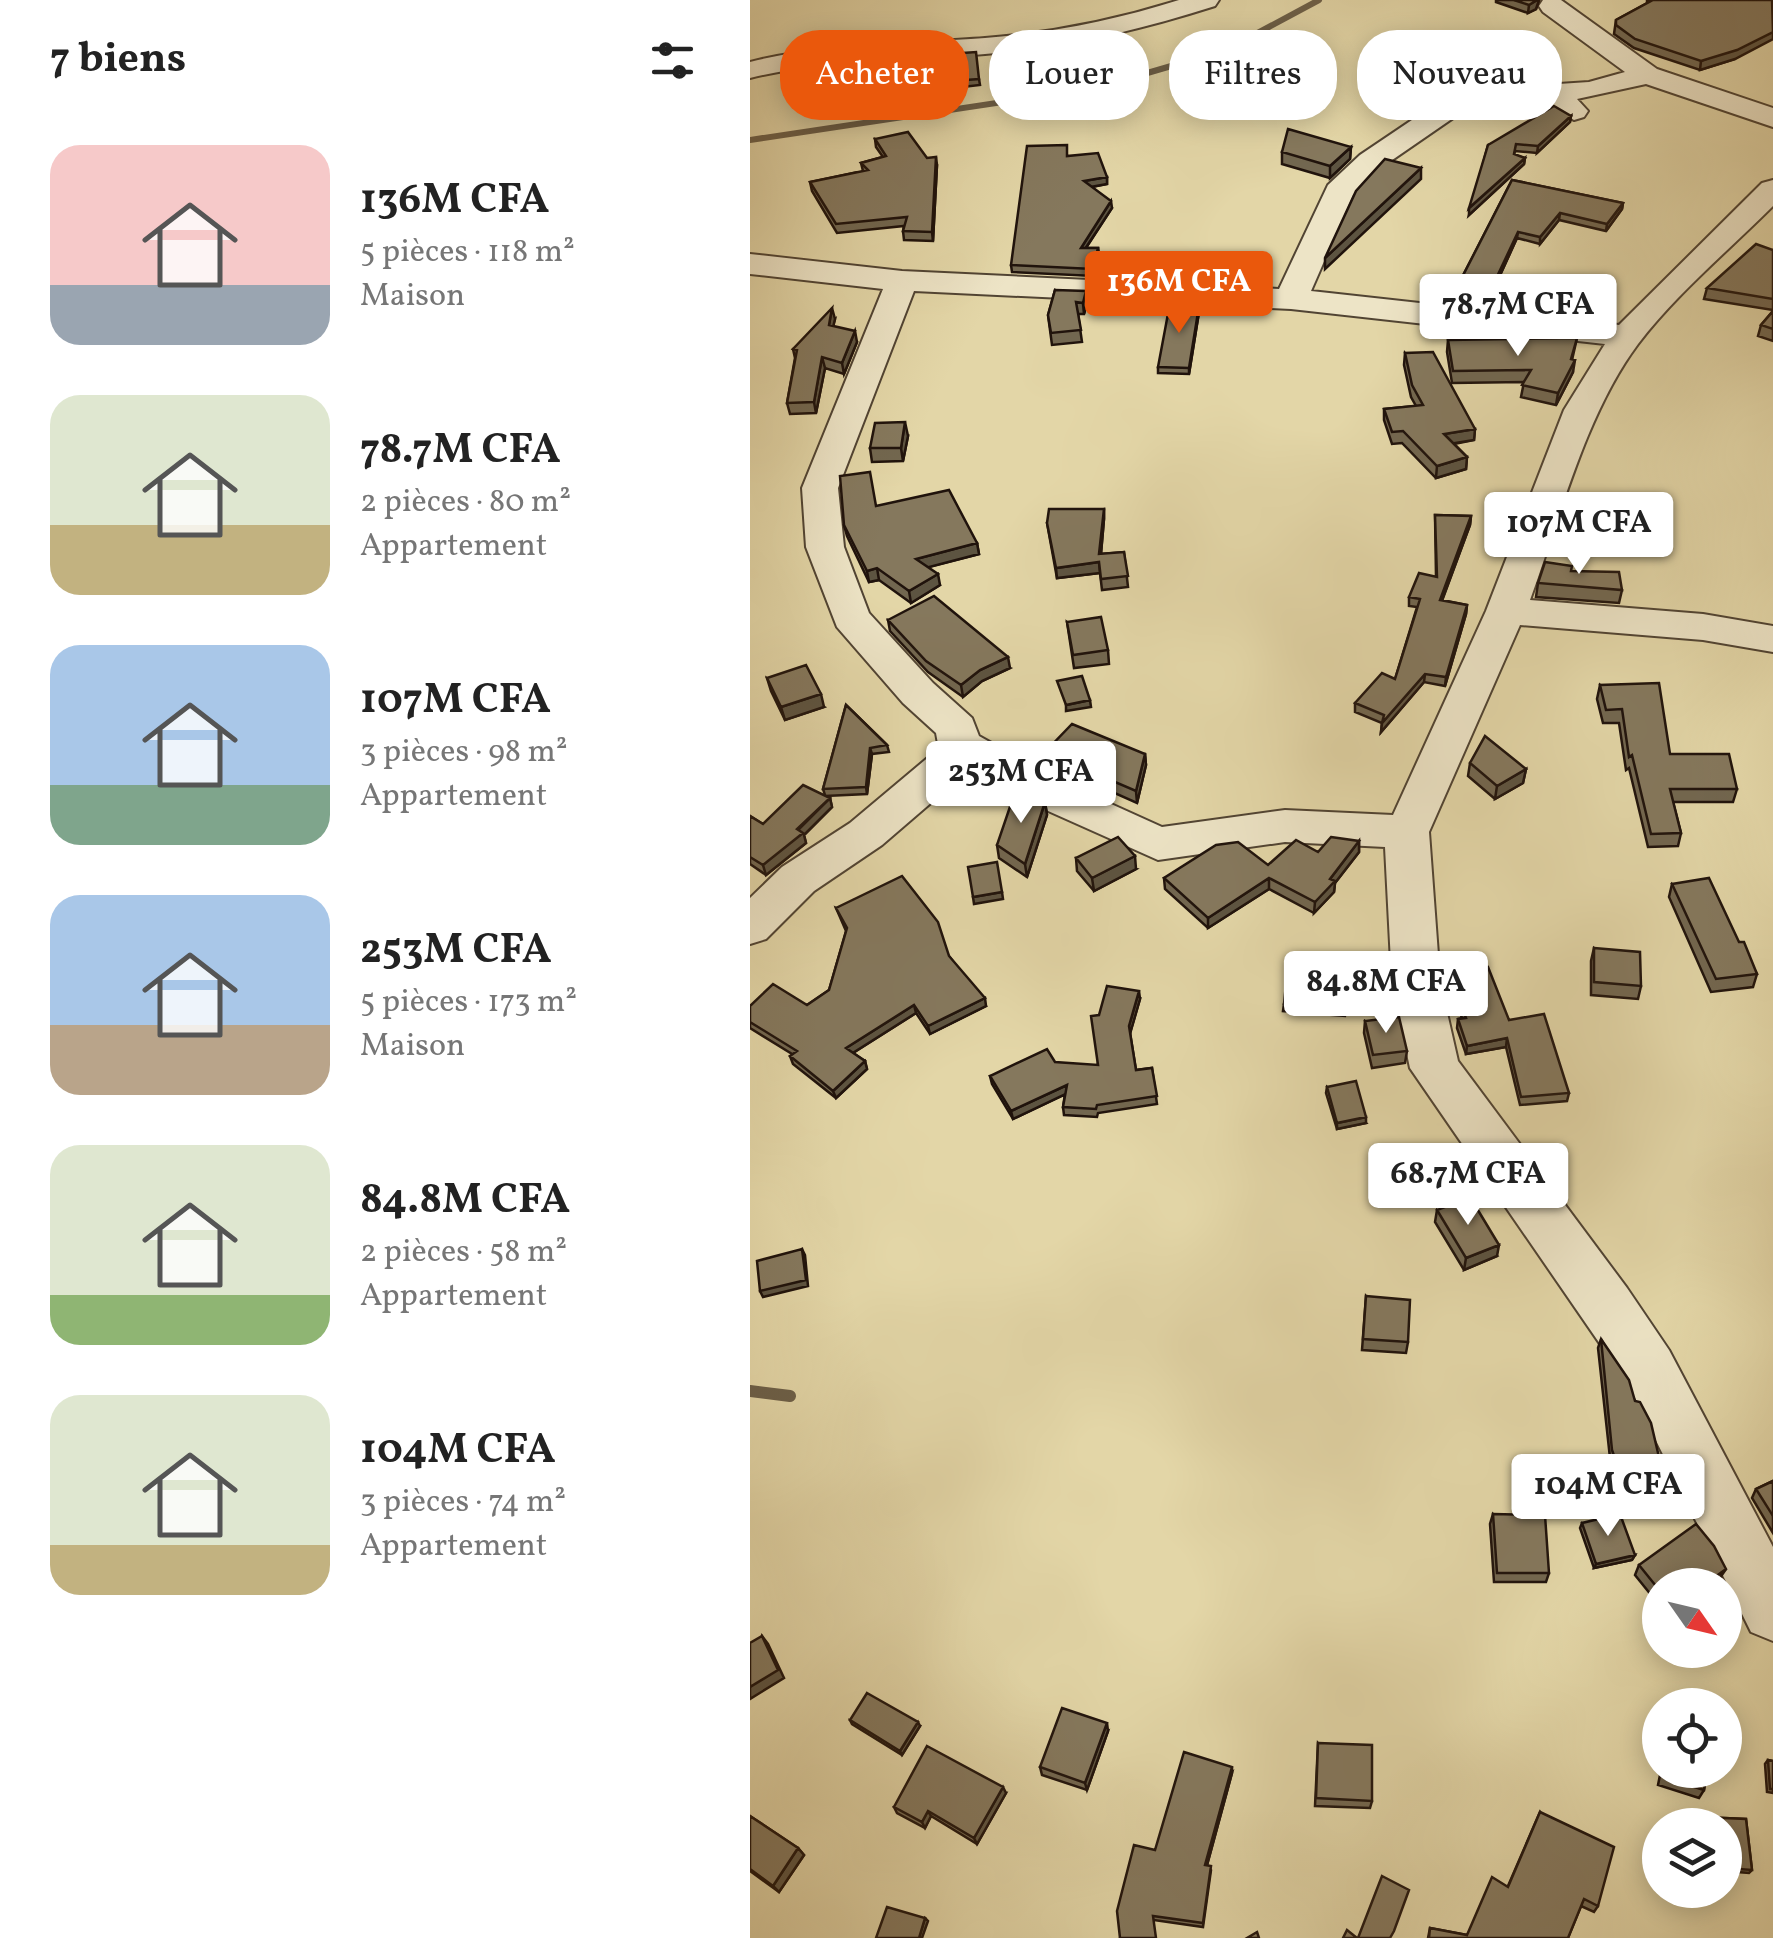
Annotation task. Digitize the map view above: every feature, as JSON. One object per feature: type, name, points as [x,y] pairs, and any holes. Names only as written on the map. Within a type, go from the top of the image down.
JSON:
[{"type":"street","points":[[750,70],[838,53],[1018,44],[1133,22],[1206,0]]},
{"type":"street","points":[[1552,6],[1647,75],[1773,118]]},
{"type":"street","points":[[1291,299],[1338,190],[1371,161],[1465,97],[1562,102],[1647,75]]},
{"type":"street","points":[[1764,211],[1627,336],[1582,410],[1506,612],[1407,832],[1416,982],[1435,1068],[1608,1305],[1648,1368],[1773,1610]]},
{"type":"street","points":[[750,264],[902,281],[1291,299],[1627,336]]},
{"type":"street","points":[[750,926],[798,879],[866,834],[946,766],[959,744],[956,728],[918,693],[851,618],[825,548],[820,488],[902,281]]},
{"type":"street","points":[[1506,612],[1703,627],[1773,638]]},
{"type":"street","points":[[959,744],[1043,791],[1158,844],[1285,826],[1407,832]]},
{"type":"building","points":[[1653,0],[1772,0],[1773,32],[1737,50],[1701,61],[1635,39],[1616,25],[1616,20]]},
{"type":"building","points":[[976,52],[979,79],[969,80],[969,53]]},
{"type":"building","points":[[1562,111],[1571,116],[1538,146],[1516,144],[1514,154],[1525,158],[1469,208],[1488,145],[1530,120],[1562,120]]},
{"type":"building","points":[[1288,129],[1351,147],[1330,166],[1282,152]]},
{"type":"building","points":[[908,132],[927,158],[936,157],[932,232],[903,231],[907,217],[836,224],[810,182],[868,170],[861,163],[886,156],[875,139]]},
{"type":"building","points":[[1067,145],[1067,156],[1098,153],[1107,177],[1084,181],[1111,201],[1081,248],[1098,248],[1093,269],[1011,265],[1027,146]]},
{"type":"building","points":[[1385,159],[1421,168],[1325,258],[1356,191]]},
{"type":"building","points":[[1512,180],[1623,203],[1607,224],[1560,213],[1540,237],[1518,232],[1486,300],[1453,295]]},
{"type":"building","points":[[1756,244],[1773,250],[1773,299],[1707,288]]},
{"type":"building","points":[[1055,290],[1086,291],[1083,303],[1076,302],[1081,330],[1051,333],[1048,315]]},
{"type":"building","points":[[1170,303],[1199,306],[1189,368],[1158,367]]},
{"type":"building","points":[[832,308],[829,325],[855,331],[842,363],[822,357],[814,402],[787,403],[797,350],[793,349]]},
{"type":"building","points":[[1773,311],[1773,329],[1761,325]]},
{"type":"building","points":[[1577,338],[1571,359],[1575,360],[1558,393],[1522,385],[1531,370],[1453,371],[1448,340]]},
{"type":"building","points":[[1433,352],[1475,429],[1444,434],[1467,457],[1437,466],[1403,431],[1392,432],[1384,409],[1423,405],[1412,385],[1405,353]]},
{"type":"building","points":[[905,422],[901,448],[870,448],[875,423]]},
{"type":"building","points":[[870,472],[876,506],[949,490],[977,543],[916,559],[938,574],[909,591],[877,568],[867,571],[844,525],[840,476]]},
{"type":"building","points":[[1049,509],[1104,509],[1099,554],[1124,552],[1128,576],[1101,579],[1099,562],[1056,568],[1047,523]]},
{"type":"building","points":[[1435,515],[1471,516],[1440,600],[1467,605],[1446,677],[1425,674],[1382,723],[1384,715],[1355,703],[1382,673],[1395,679],[1420,599],[1409,597],[1419,573],[1437,577]]},
{"type":"building","points":[[1545,562],[1572,566],[1571,571],[1619,572],[1622,590],[1538,583]]},
{"type":"building","points":[[934,596],[1008,657],[980,670],[961,685],[926,661],[888,620]]},
{"type":"building","points":[[1101,617],[1108,650],[1073,655],[1067,622]]},
{"type":"building","points":[[806,665],[821,694],[781,707],[767,678]]},
{"type":"building","points":[[1082,676],[1090,700],[1066,705],[1057,681]]},
{"type":"building","points":[[1659,683],[1670,754],[1729,754],[1737,789],[1670,789],[1681,833],[1651,834],[1632,755],[1629,757],[1622,709],[1606,710],[1600,685]]},
{"type":"building","points":[[846,705],[887,745],[870,748],[866,787],[823,789]]},
{"type":"building","points":[[1072,724],[1145,754],[1136,791],[1045,752]]},
{"type":"building","points":[[1485,736],[1526,769],[1497,786],[1470,763]]},
{"type":"building","points":[[803,785],[830,798],[797,829],[803,833],[763,865],[750,857],[750,816],[763,824]]},
{"type":"building","points":[[1015,792],[1045,802],[1025,864],[997,845]]},
{"type":"building","points":[[1118,837],[1135,856],[1092,878],[1076,858]]},
{"type":"building","points":[[1331,837],[1359,841],[1330,879],[1335,881],[1315,902],[1269,878],[1208,918],[1164,878],[1216,845],[1238,842],[1268,865],[1296,840],[1318,852]]},
{"type":"building","points":[[997,862],[1002,892],[973,897],[968,867]]},
{"type":"building","points":[[902,876],[938,922],[949,956],[985,998],[928,1026],[914,1005],[846,1048],[865,1061],[833,1091],[790,1056],[797,1051],[750,1022],[750,1006],[773,984],[807,1005],[829,990],[847,928],[836,908]]},
{"type":"building","points":[[1709,878],[1757,974],[1716,979],[1672,884]]},
{"type":"building","points":[[1594,948],[1640,952],[1641,986],[1594,982]]},
{"type":"building","points":[[1488,967],[1509,1020],[1544,1014],[1569,1093],[1521,1097],[1507,1038],[1467,1046],[1458,1019],[1466,1018],[1450,975]]},
{"type":"building","points":[[1287,974],[1354,979],[1346,1010],[1284,1004]]},
{"type":"building","points":[[1107,986],[1139,991],[1129,1026],[1136,1070],[1152,1068],[1157,1096],[1097,1105],[1096,1109],[1063,1107],[1067,1085],[1011,1111],[990,1076],[1047,1049],[1055,1062],[1098,1065],[1091,1016],[1099,1015]]},
{"type":"building","points":[[1399,1017],[1407,1051],[1373,1055],[1365,1021]]},
{"type":"building","points":[[1356,1081],[1366,1117],[1337,1123],[1327,1087]]},
{"type":"building","points":[[1470,1197],[1499,1245],[1466,1258],[1437,1210]]},
{"type":"building","points":[[802,1249],[806,1280],[760,1291],[757,1261]]},
{"type":"building","points":[[1366,1296],[1410,1300],[1408,1342],[1363,1339]]},
{"type":"building","points":[[1601,1339],[1629,1380],[1635,1401],[1640,1402],[1651,1423],[1662,1470],[1622,1479],[1612,1450]]},
{"type":"building","points":[[1773,1481],[1773,1516],[1756,1489]]},
{"type":"building","points":[[1493,1514],[1545,1515],[1549,1573],[1497,1573]]},
{"type":"building","points":[[1620,1514],[1635,1555],[1596,1564],[1582,1523]]},
{"type":"building","points":[[1696,1524],[1725,1568],[1642,1569],[1639,1565]]},
{"type":"building","points":[[762,1636],[778,1670],[750,1687],[750,1643]]},
{"type":"building","points":[[867,1693],[918,1722],[900,1751],[850,1720]]},
{"type":"building","points":[[1062,1708],[1107,1723],[1085,1783],[1040,1767]]},
{"type":"building","points":[[1318,1743],[1372,1745],[1372,1801],[1316,1798]]},
{"type":"building","points":[[927,1746],[1003,1787],[974,1838],[928,1811],[922,1822],[894,1807]]},
{"type":"building","points":[[1184,1752],[1232,1767],[1205,1865],[1211,1866],[1203,1923],[1153,1916],[1156,1938],[1120,1938],[1117,1911],[1134,1845],[1155,1850]]},
{"type":"building","points":[[1768,1760],[1773,1761],[1773,1789],[1770,1789]]},
{"type":"building","points":[[1540,1812],[1614,1847],[1598,1906],[1584,1899],[1568,1938],[1429,1938],[1430,1928],[1467,1935],[1492,1877],[1508,1887]]},
{"type":"building","points":[[750,1816],[798,1848],[773,1886],[750,1869]]},
{"type":"building","points":[[1742,1819],[1746,1819],[1752,1870],[1742,1869]]},
{"type":"building","points":[[1382,1876],[1409,1890],[1394,1931],[1390,1938],[1358,1938]]},
{"type":"building","points":[[887,1907],[925,1918],[919,1938],[876,1938]]},
{"type":"waterway","points":[[750,140],[1096,88],[1226,50],[1319,0]]},
{"type":"waterway","points":[[750,1391],[790,1396]]}]
